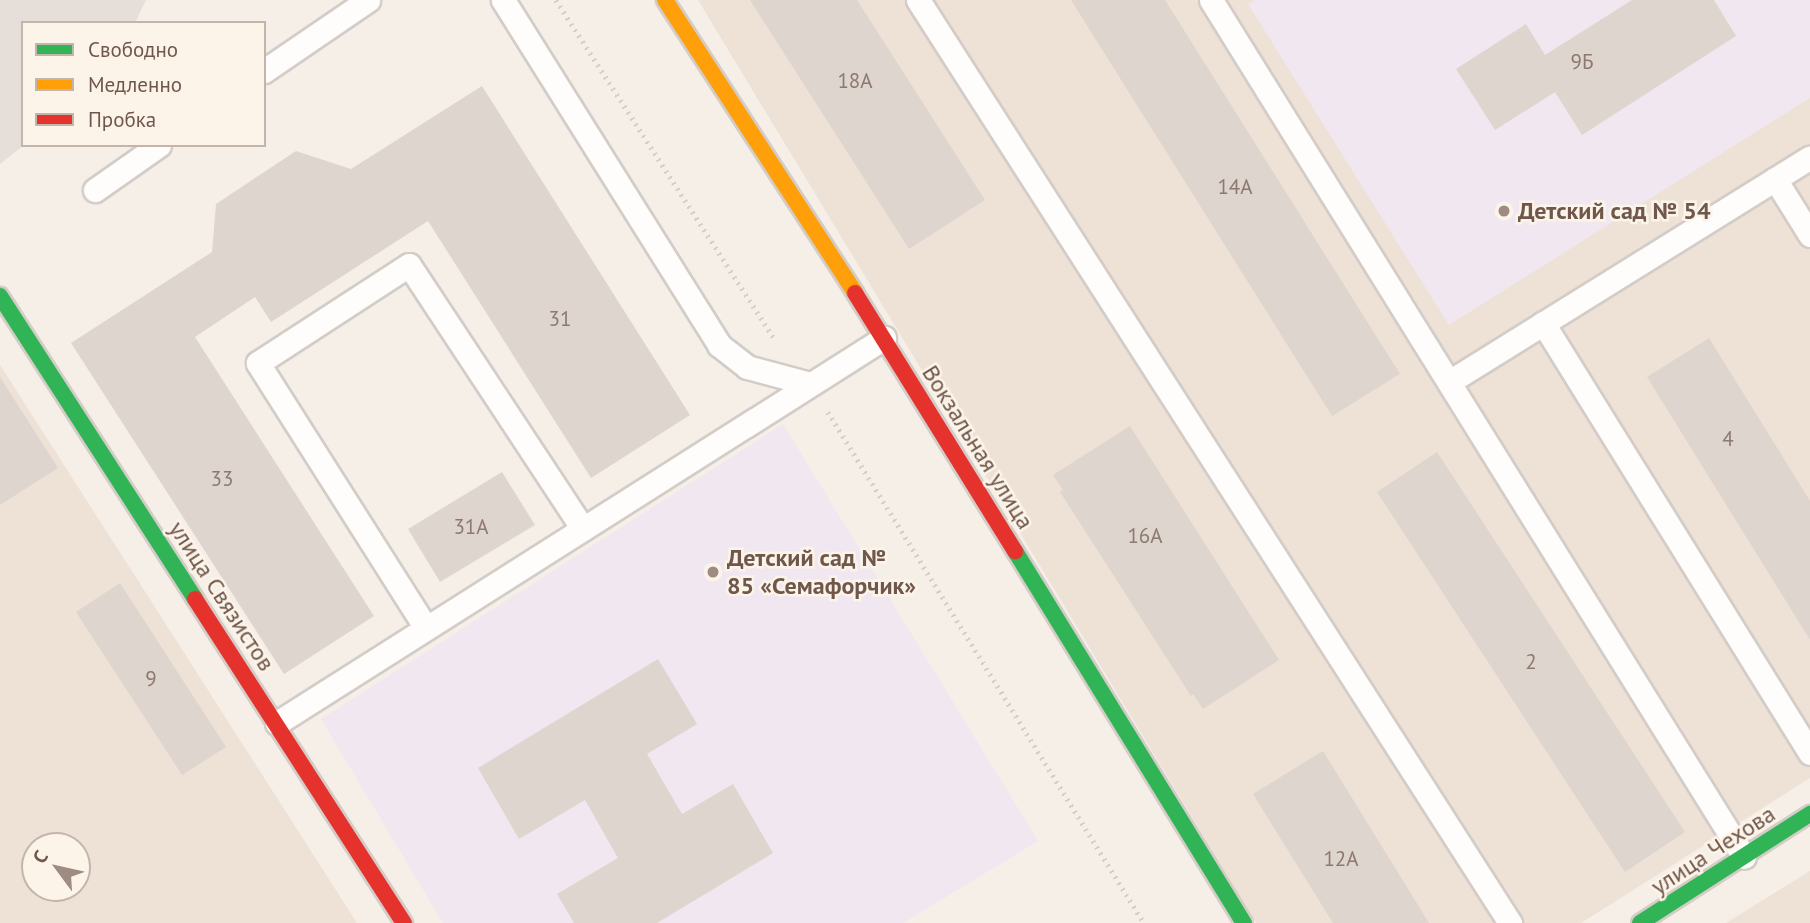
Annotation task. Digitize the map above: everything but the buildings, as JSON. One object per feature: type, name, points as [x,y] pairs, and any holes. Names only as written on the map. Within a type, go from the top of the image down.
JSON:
[{"type":"main road","name":"Вокзальная улица","points":[[665,0],[884,338],[1244,923]]},
{"type":"main road","name":"улица Связистов","points":[[0,296],[404,923]]},
{"type":"main road","name":"улица Чехова","points":[[1640,923],[1810,814]]},
{"type":"lane","points":[[266,70],[368,0]]},
{"type":"lane","points":[[502,0],[719,345],[747,367],[810,384]]},
{"type":"lane","points":[[918,0],[1510,923]]},
{"type":"lane","points":[[1211,0],[1744,857]]},
{"type":"lane","points":[[95,190],[156,147]]},
{"type":"lane","points":[[1449,382],[1810,157]]},
{"type":"lane","points":[[1775,179],[1810,235]]},
{"type":"lane","points":[[426,628],[258,363],[409,265],[583,529]]},
{"type":"lane","points":[[1543,323],[1810,753]]},
{"type":"lane","points":[[277,723],[884,338]]},
{"type":"path","points":[[556,0],[779,346],[810,384],[1144,923]]},
{"type":"shaded area","points":[[0,0],[146,0],[136,21],[21,21],[21,147],[0,164]]},
{"type":"shaded area","points":[[698,0],[1810,0],[1810,778],[1581,923],[1256,923]]},
{"type":"shaded area","name":"Детский сад № 54","points":[[1255,0],[1810,0],[1810,98],[1449,325],[1248,4]]},
{"type":"shaded area","points":[[0,365],[357,923],[0,923]]},
{"type":"shaded area","name":"Детский сад № 85 «Семафорчик»","points":[[783,424],[1038,841],[903,923],[443,923],[321,719]]},
{"type":"shaded area","points":[[1810,871],[1810,923],[1726,923]]},
{"type":"traffic: fast","points":[[0,296],[195,599]]},
{"type":"traffic: fast","points":[[1015,551],[1244,923]]},
{"type":"traffic: fast","points":[[1640,923],[1810,814]]},
{"type":"traffic: slow","points":[[665,0],[855,293]]},
{"type":"traffic: jam","points":[[855,293],[1015,551]]},
{"type":"traffic: jam","points":[[195,599],[404,923]]},
{"type":"place","name":"Детский сад № 54","points":[[1504,211]]},
{"type":"place","name":"Детский сад № 85 «Семафорчик»","points":[[713,572]]}]
